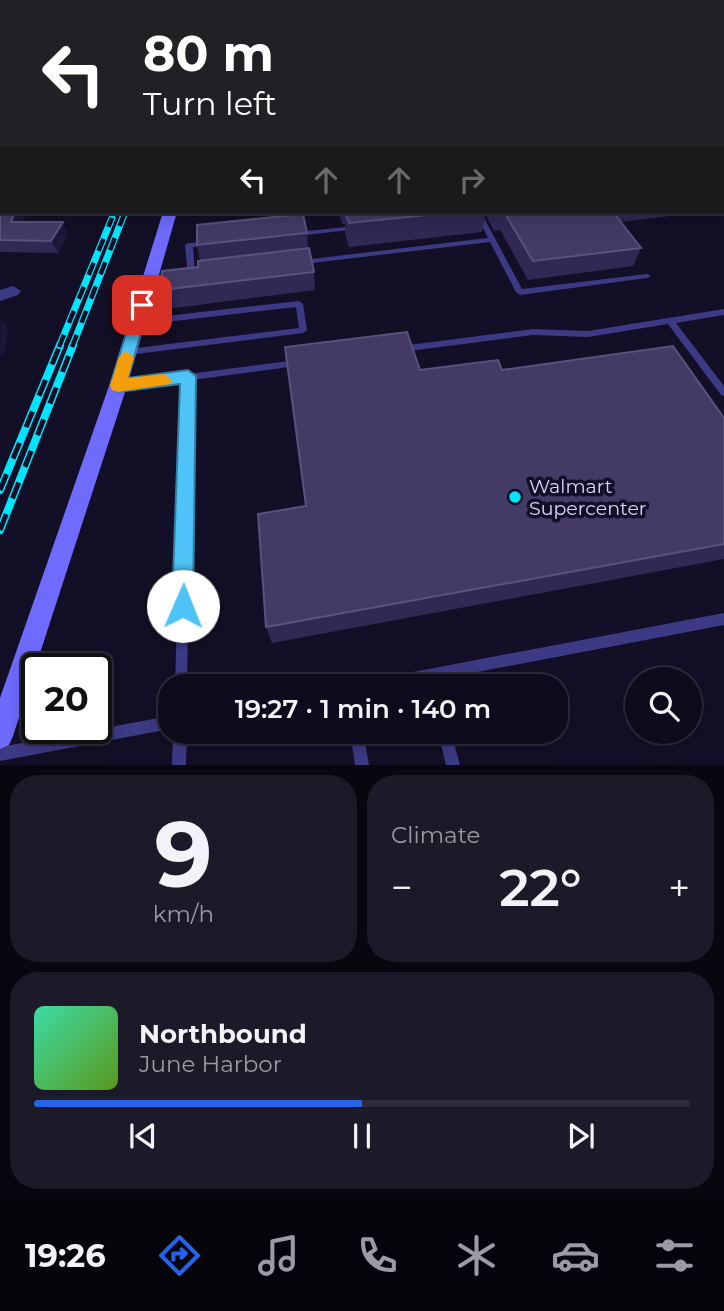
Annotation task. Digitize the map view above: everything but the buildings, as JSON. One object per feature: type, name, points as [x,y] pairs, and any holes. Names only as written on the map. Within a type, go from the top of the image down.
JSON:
[{"type":"street","points":[[0,736],[118,386],[169,214]]},
{"type":"lane","points":[[465,216],[479,214],[520,292],[647,276]]},
{"type":"lane","points":[[286,235],[369,226]]},
{"type":"lane","points":[[300,262],[492,240]]},
{"type":"lane","points":[[203,274],[190,275],[189,245],[217,242]]},
{"type":"lane","points":[[128,352],[303,330],[299,304],[166,319]]},
{"type":"lane","points":[[397,350],[533,332],[588,334],[724,312]]},
{"type":"lane","points":[[670,321],[724,394]]},
{"type":"lane","points":[[118,386],[302,362]]},
{"type":"lane","points":[[181,674],[188,376]]},
{"type":"lane","points":[[462,674],[724,620]]},
{"type":"lane","points":[[0,754],[158,724]]},
{"type":"lane","points":[[179,765],[180,744]]},
{"type":"lane","points":[[359,744],[362,765]]},
{"type":"lane","points":[[448,744],[453,765]]},
{"type":"railway","points":[[72,347],[124,214]]},
{"type":"railway","points":[[59,347],[112,218]]},
{"type":"railway","points":[[0,490],[60,345]]},
{"type":"railway","points":[[0,530],[73,345]]},
{"type":"slow traffic","points":[[126,357],[118,386],[164,380]]},
{"type":"place","name":"Walmart Supercenter","points":[[515,497]]},
{"type":"route","points":[[142,305],[118,386],[188,376],[183,606]]}]
